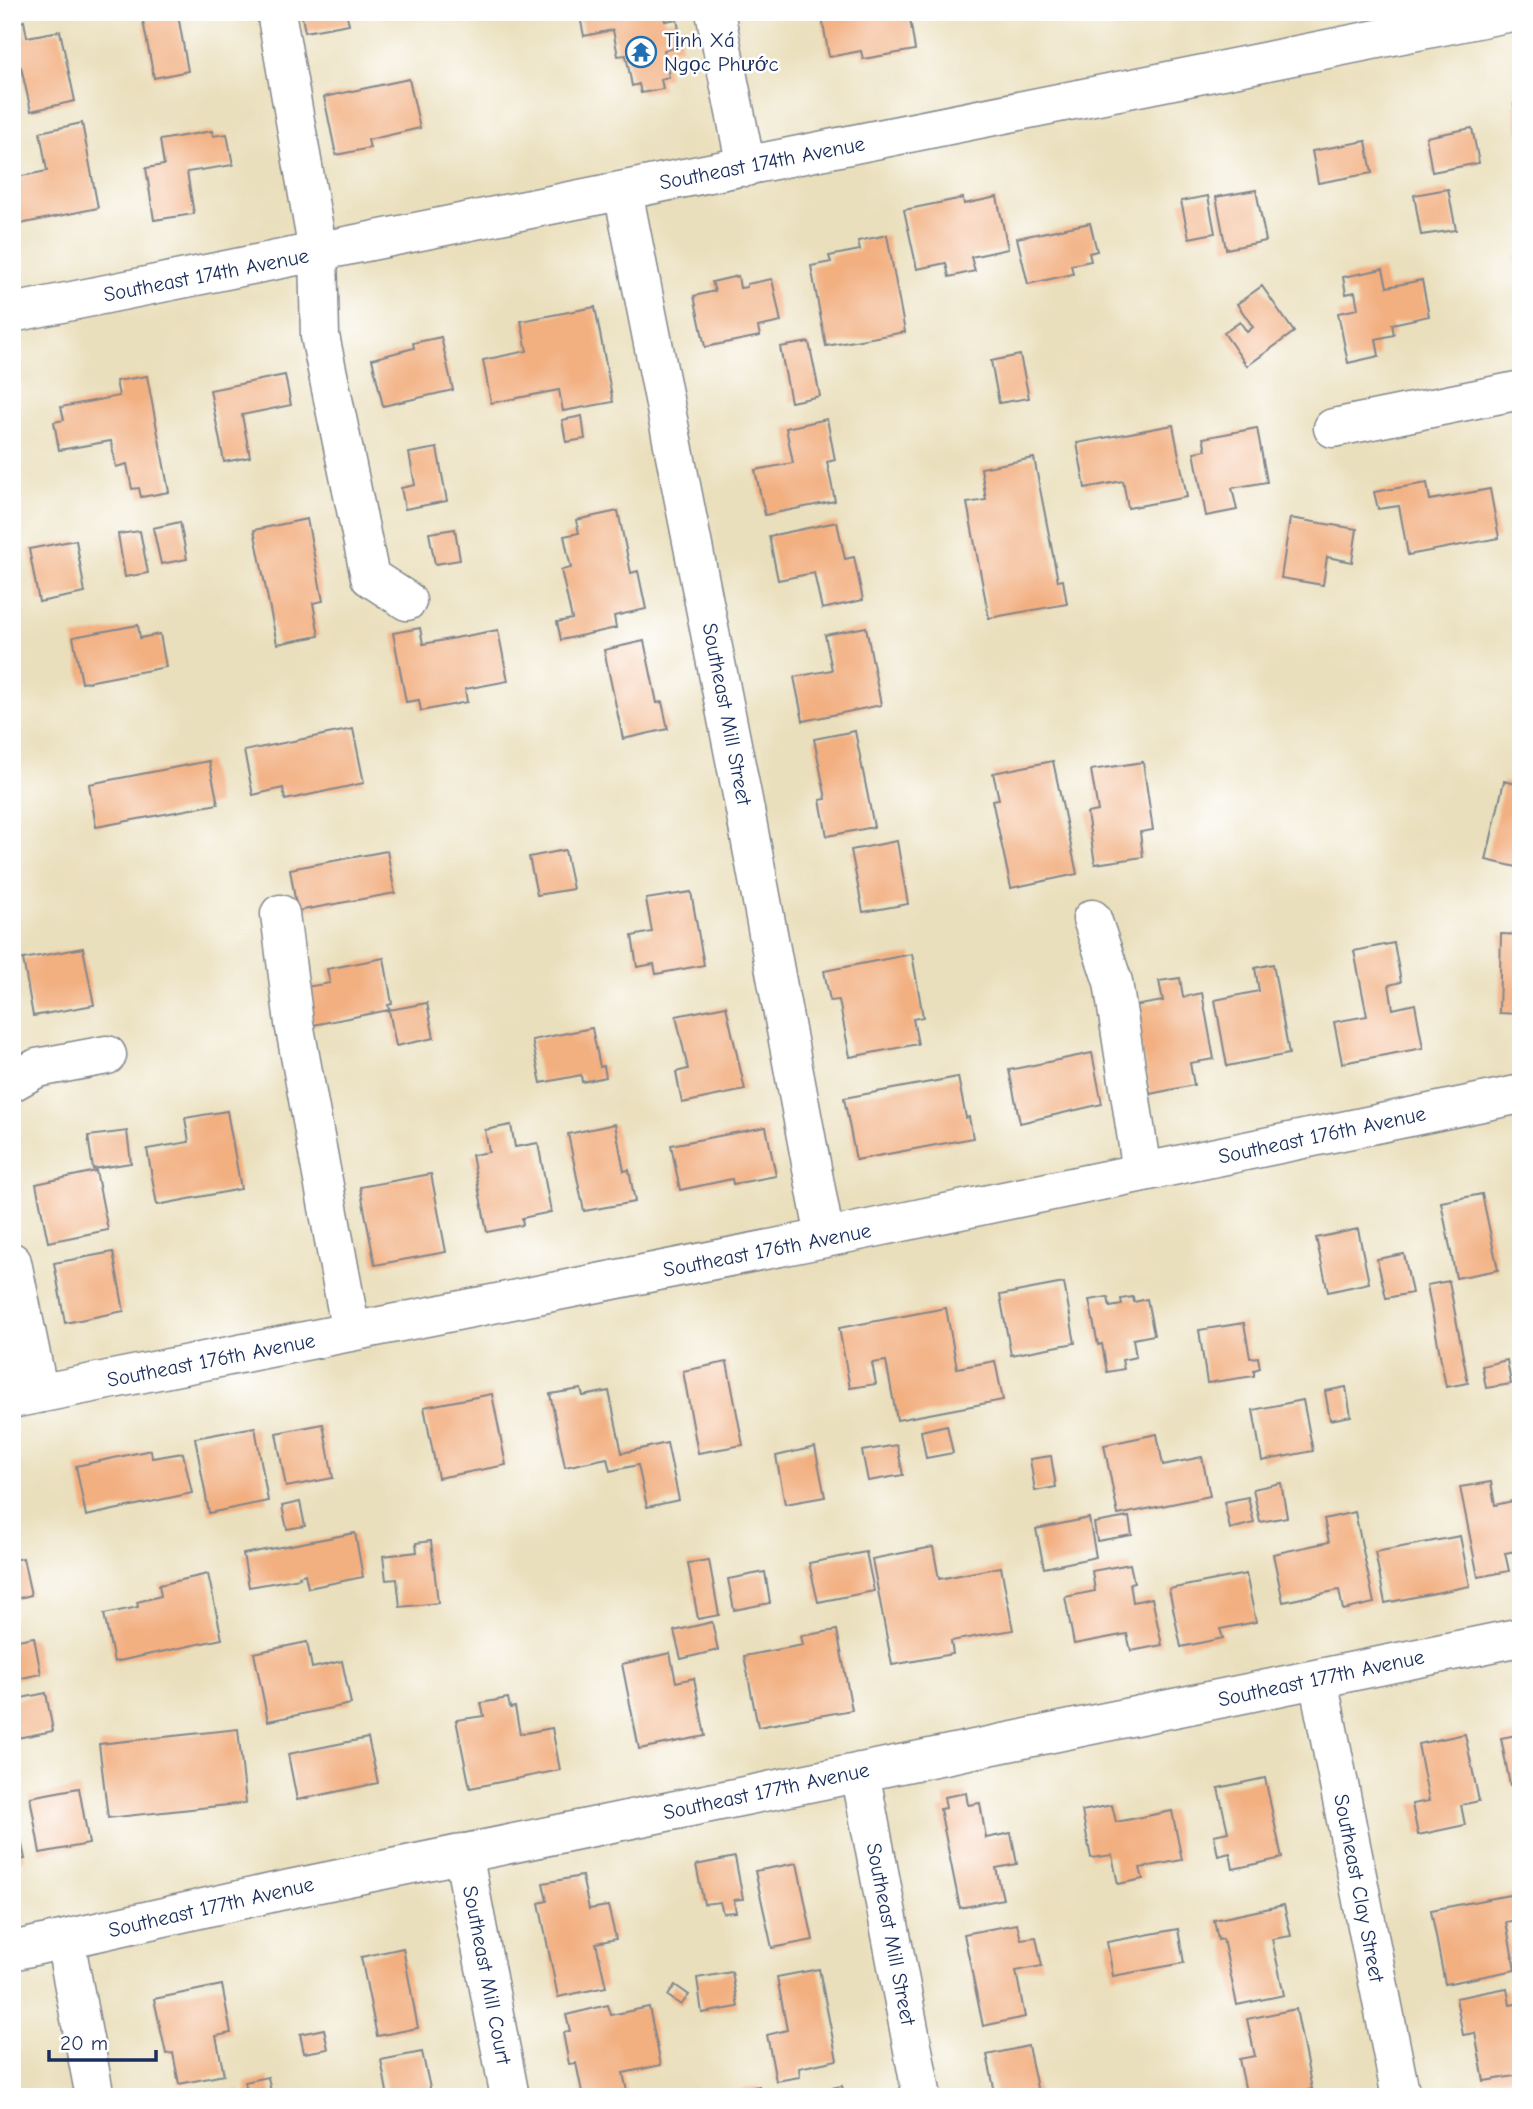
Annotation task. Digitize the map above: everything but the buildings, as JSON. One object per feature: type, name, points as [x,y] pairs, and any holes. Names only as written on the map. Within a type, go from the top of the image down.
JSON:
[{"type":"street","points":[[276,12],[328,250]]},
{"type":"street","points":[[715,12],[746,167]]},
{"type":"street","name":"Southeast 174th Avenue","points":[[12,313],[1512,12]]},
{"type":"street","points":[[325,177],[328,250],[320,336],[370,577],[407,601]]},
{"type":"street","name":"Southeast Mill Street","points":[[624,191],[744,804],[825,1238]]},
{"type":"street","points":[[1333,428],[1521,390]]},
{"type":"street","points":[[280,914],[293,1023],[351,1332]]},
{"type":"street","points":[[1092,919],[1113,982],[1142,1172]]},
{"type":"street","points":[[12,1082],[37,1068],[107,1055]]},
{"type":"street","name":"Southeast 176th Avenue","points":[[25,1397],[825,1238],[1521,1094]]},
{"type":"street","points":[[12,1262],[25,1397]]},
{"type":"street","name":"Southeast 177th Avenue","points":[[12,1951],[463,1853],[1521,1637]]},
{"type":"street","name":"Southeast Clay Street","points":[[1318,1679],[1401,2097]]},
{"type":"street","name":"Southeast Mill Street","points":[[860,1772],[922,2097]]},
{"type":"street","name":"Southeast Mill Court","points":[[463,1853],[510,2097]]},
{"type":"street","points":[[65,1940],[96,2097]]},
{"type":"place","name":"Tịnh Xá Ngọc Phước","points":[[641,52]]}]
